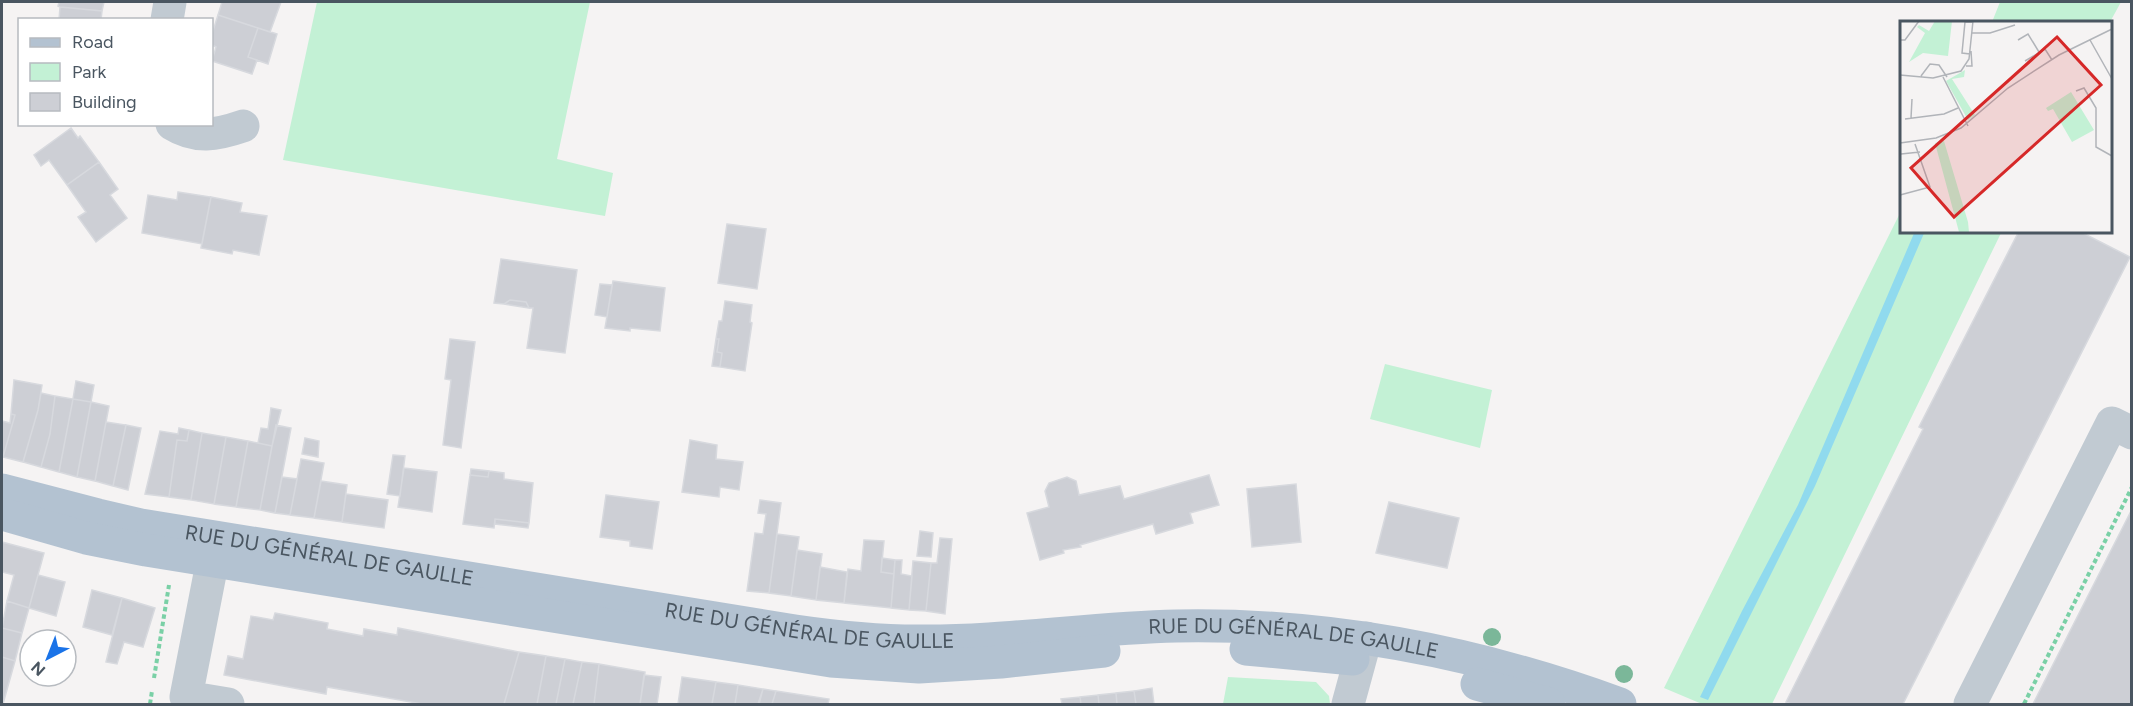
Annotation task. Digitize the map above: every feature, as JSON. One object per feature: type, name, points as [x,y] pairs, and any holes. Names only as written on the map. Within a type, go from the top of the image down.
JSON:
[{"type":"main road","name":"RUE DU GÉNÉRAL DE GAULLE","points":[[2,490],[215,549],[831,661],[919,667],[1095,651],[1181,647],[1363,649],[1414,646],[1532,675],[1620,705]]},
{"type":"main road","name":"RUE DU GÉNÉRAL DE GAULLE","points":[[2,514],[116,545],[174,555],[215,549]]},
{"type":"main road","name":"RUE DU GÉNÉRAL DE GAULLE","points":[[1363,649],[1436,674],[1549,705]]},
{"type":"street","points":[[167,18],[170,2]]},
{"type":"street","points":[[175,126],[200,134],[221,134],[243,126]]},
{"type":"street","points":[[1970,705],[2112,423],[2132,433]]},
{"type":"street","points":[[215,549],[186,697],[228,705]]},
{"type":"street","points":[[1348,705],[1363,649]]},
{"type":"path","points":[[2024,705],[2132,487]]},
{"type":"path","points":[[150,705],[174,555]]},
{"type":"green space","points":[[317,2],[590,2],[557,159],[613,173],[605,216],[283,160]]},
{"type":"green space","points":[[2000,2],[2121,2],[2111,21],[1992,21]]},
{"type":"green space","points":[[1900,213],[1900,232],[2002,232],[1772,704],[1702,704],[1664,688]]},
{"type":"green space","points":[[1385,364],[1492,390],[1480,448],[1370,419]]},
{"type":"green space","points":[[1228,677],[1316,682],[1329,696],[1330,704],[1223,704]]},
{"type":"water","points":[[1915,232],[1925,232],[1815,486],[1708,700],[1700,697],[1798,505]]},
{"type":"building","points":[[59,2],[104,2],[102,11],[60,7]]},
{"type":"building","points":[[222,2],[281,2],[270,32],[218,15]]},
{"type":"building","points":[[60,7],[102,11],[101,18],[59,18]]},
{"type":"building","points":[[218,15],[258,28],[248,57],[257,60],[252,74],[213,61],[216,47],[213,46],[213,31]]},
{"type":"building","points":[[258,28],[277,34],[268,64],[248,57]]},
{"type":"building","points":[[71,128],[78,138],[80,136],[99,162],[67,185],[49,160],[41,166],[34,155]]},
{"type":"building","points":[[99,162],[118,189],[110,195],[127,218],[96,242],[78,217],[86,212],[67,185]]},
{"type":"building","points":[[178,192],[211,197],[202,244],[142,233],[148,195],[177,200]]},
{"type":"building","points":[[211,197],[242,203],[240,212],[267,216],[259,255],[233,250],[232,254],[201,248]]},
{"type":"building","points":[[727,224],[766,229],[757,289],[718,283]]},
{"type":"building","points":[[2018,232],[2081,232],[2130,257],[1903,704],[1791,704],[1786,702],[1923,429],[1919,427]]},
{"type":"building","points":[[501,259],[577,270],[565,353],[527,348],[533,308],[529,308],[526,302],[510,300],[504,304],[494,303]]},
{"type":"building","points":[[613,281],[665,288],[660,331],[605,328]]},
{"type":"building","points":[[600,284],[612,285],[607,317],[595,315]]},
{"type":"building","points":[[510,300],[526,302],[529,308],[504,304]]},
{"type":"building","points":[[725,301],[752,305],[750,322],[752,323],[745,371],[720,367],[722,353],[717,352],[719,339],[716,339]]},
{"type":"building","points":[[450,339],[475,342],[461,448],[443,445],[451,380],[445,379]]},
{"type":"building","points":[[716,339],[719,339],[717,352],[722,353],[720,367],[712,366]]},
{"type":"building","points":[[14,380],[42,385],[38,410],[23,462],[3,457],[15,415],[11,414]]},
{"type":"building","points":[[76,381],[94,385],[91,402],[73,399]]},
{"type":"building","points":[[41,393],[55,396],[50,434],[41,467],[23,462]]},
{"type":"building","points":[[55,396],[73,399],[59,472],[41,467],[50,434]]},
{"type":"building","points":[[73,399],[91,402],[77,477],[59,472]]},
{"type":"building","points":[[91,402],[109,406],[95,481],[77,477]]},
{"type":"building","points":[[271,408],[281,410],[272,446],[258,443],[261,428],[268,429]]},
{"type":"building","points":[[11,414],[15,415],[2,457],[2,421],[10,423]]},
{"type":"building","points":[[106,422],[126,425],[113,486],[95,481]]},
{"type":"building","points":[[126,425],[141,428],[128,490],[113,486]]},
{"type":"building","points":[[276,425],[291,428],[275,513],[260,510]]},
{"type":"building","points":[[179,428],[189,430],[187,441],[177,440],[169,497],[145,494],[160,431],[178,434]]},
{"type":"building","points":[[189,430],[202,433],[191,500],[169,497],[177,440],[187,441]]},
{"type":"building","points":[[202,433],[226,437],[214,504],[191,500]]},
{"type":"building","points":[[226,437],[248,441],[236,507],[214,504]]},
{"type":"building","points":[[305,438],[319,441],[318,457],[302,454]]},
{"type":"building","points":[[690,440],[717,445],[716,459],[743,462],[739,490],[720,487],[719,497],[682,492]]},
{"type":"building","points":[[248,441],[272,446],[260,510],[236,507]]},
{"type":"building","points":[[393,455],[405,456],[400,496],[387,494]]},
{"type":"building","points":[[301,459],[324,463],[314,518],[290,515]]},
{"type":"building","points":[[404,468],[437,472],[432,512],[398,507]]},
{"type":"building","points":[[471,469],[489,471],[488,477],[470,475]]},
{"type":"building","points":[[489,471],[504,473],[504,479],[533,483],[529,523],[495,519],[494,528],[463,524],[470,475],[488,477]]},
{"type":"building","points":[[1209,475],[1219,505],[1190,513],[1193,523],[1156,534],[1153,524],[1080,545],[1081,547],[1063,550],[1064,553],[1040,560],[1027,513],[1049,507],[1045,491],[1049,483],[1067,477],[1076,481],[1079,495],[1120,486],[1124,499]]},
{"type":"building","points":[[282,477],[297,479],[290,515],[275,513]]},
{"type":"building","points":[[321,481],[347,485],[342,522],[314,518]]},
{"type":"building","points":[[1296,484],[1301,542],[1252,547],[1247,489]]},
{"type":"building","points":[[346,494],[388,500],[384,528],[342,522]]},
{"type":"building","points":[[606,495],[659,502],[652,549],[630,546],[630,541],[600,537]]},
{"type":"building","points":[[760,500],[781,503],[769,593],[747,591],[755,533],[763,534],[766,514],[758,513]]},
{"type":"building","points":[[1389,502],[1459,518],[1447,568],[1376,553]]},
{"type":"building","points":[[2132,509],[2132,704],[2033,704]]},
{"type":"building","points":[[495,519],[529,523],[528,528],[495,524]]},
{"type":"building","points":[[920,531],[933,533],[931,557],[917,556]]},
{"type":"building","points":[[777,534],[799,537],[791,596],[769,593]]},
{"type":"building","points":[[940,538],[952,539],[945,614],[926,611],[931,563],[937,563]]},
{"type":"building","points":[[864,540],[884,541],[881,572],[894,574],[891,608],[844,603],[848,569],[861,571]]},
{"type":"building","points":[[2,542],[44,553],[29,608],[7,601],[14,575],[2,572]]},
{"type":"building","points":[[797,550],[822,554],[816,600],[791,596]]},
{"type":"building","points":[[882,558],[895,560],[894,574],[881,572]]},
{"type":"building","points":[[895,560],[902,560],[901,574],[912,576],[909,610],[891,608]]},
{"type":"building","points":[[913,561],[931,563],[926,611],[909,610]]},
{"type":"building","points":[[820,567],[847,572],[844,603],[816,600]]},
{"type":"building","points":[[38,575],[65,582],[56,616],[29,608]]},
{"type":"building","points":[[92,590],[122,598],[112,635],[83,627]]},
{"type":"building","points":[[122,598],[155,608],[143,647],[124,642],[117,664],[106,662]]},
{"type":"building","points":[[7,601],[29,608],[23,628],[18,628],[18,632],[2,628]]},
{"type":"building","points":[[275,613],[328,623],[327,629],[363,636],[364,629],[397,635],[398,628],[519,652],[504,704],[422,704],[327,687],[326,694],[224,675],[228,656],[243,659],[251,616],[273,620]]},
{"type":"building","points":[[2,628],[18,632],[15,661],[2,657]]},
{"type":"building","points":[[519,652],[546,656],[537,704],[504,704]]},
{"type":"building","points":[[546,656],[565,659],[556,704],[537,704]]},
{"type":"building","points":[[2,657],[15,661],[3,704],[2,704]]},
{"type":"building","points":[[565,659],[582,662],[573,704],[556,704]]},
{"type":"building","points":[[582,662],[599,664],[594,704],[573,704]]},
{"type":"building","points":[[599,664],[645,672],[640,704],[594,704]]},
{"type":"building","points":[[644,675],[661,677],[657,704],[640,704]]},
{"type":"building","points":[[682,677],[716,682],[712,704],[678,704]]},
{"type":"building","points":[[716,682],[738,685],[735,704],[712,704]]},
{"type":"building","points":[[738,685],[763,689],[758,704],[735,704]]},
{"type":"building","points":[[1152,688],[1154,704],[1136,704],[1134,691]]},
{"type":"building","points":[[763,689],[776,691],[772,704],[759,704]]},
{"type":"building","points":[[776,691],[829,699],[828,704],[772,704]]},
{"type":"building","points":[[1134,691],[1136,704],[1117,704],[1116,693]]},
{"type":"building","points":[[1116,693],[1117,704],[1099,704],[1098,695]]},
{"type":"building","points":[[1098,695],[1099,704],[1081,704],[1080,697]]},
{"type":"building","points":[[1080,697],[1081,704],[1062,704],[1061,699]]}]
